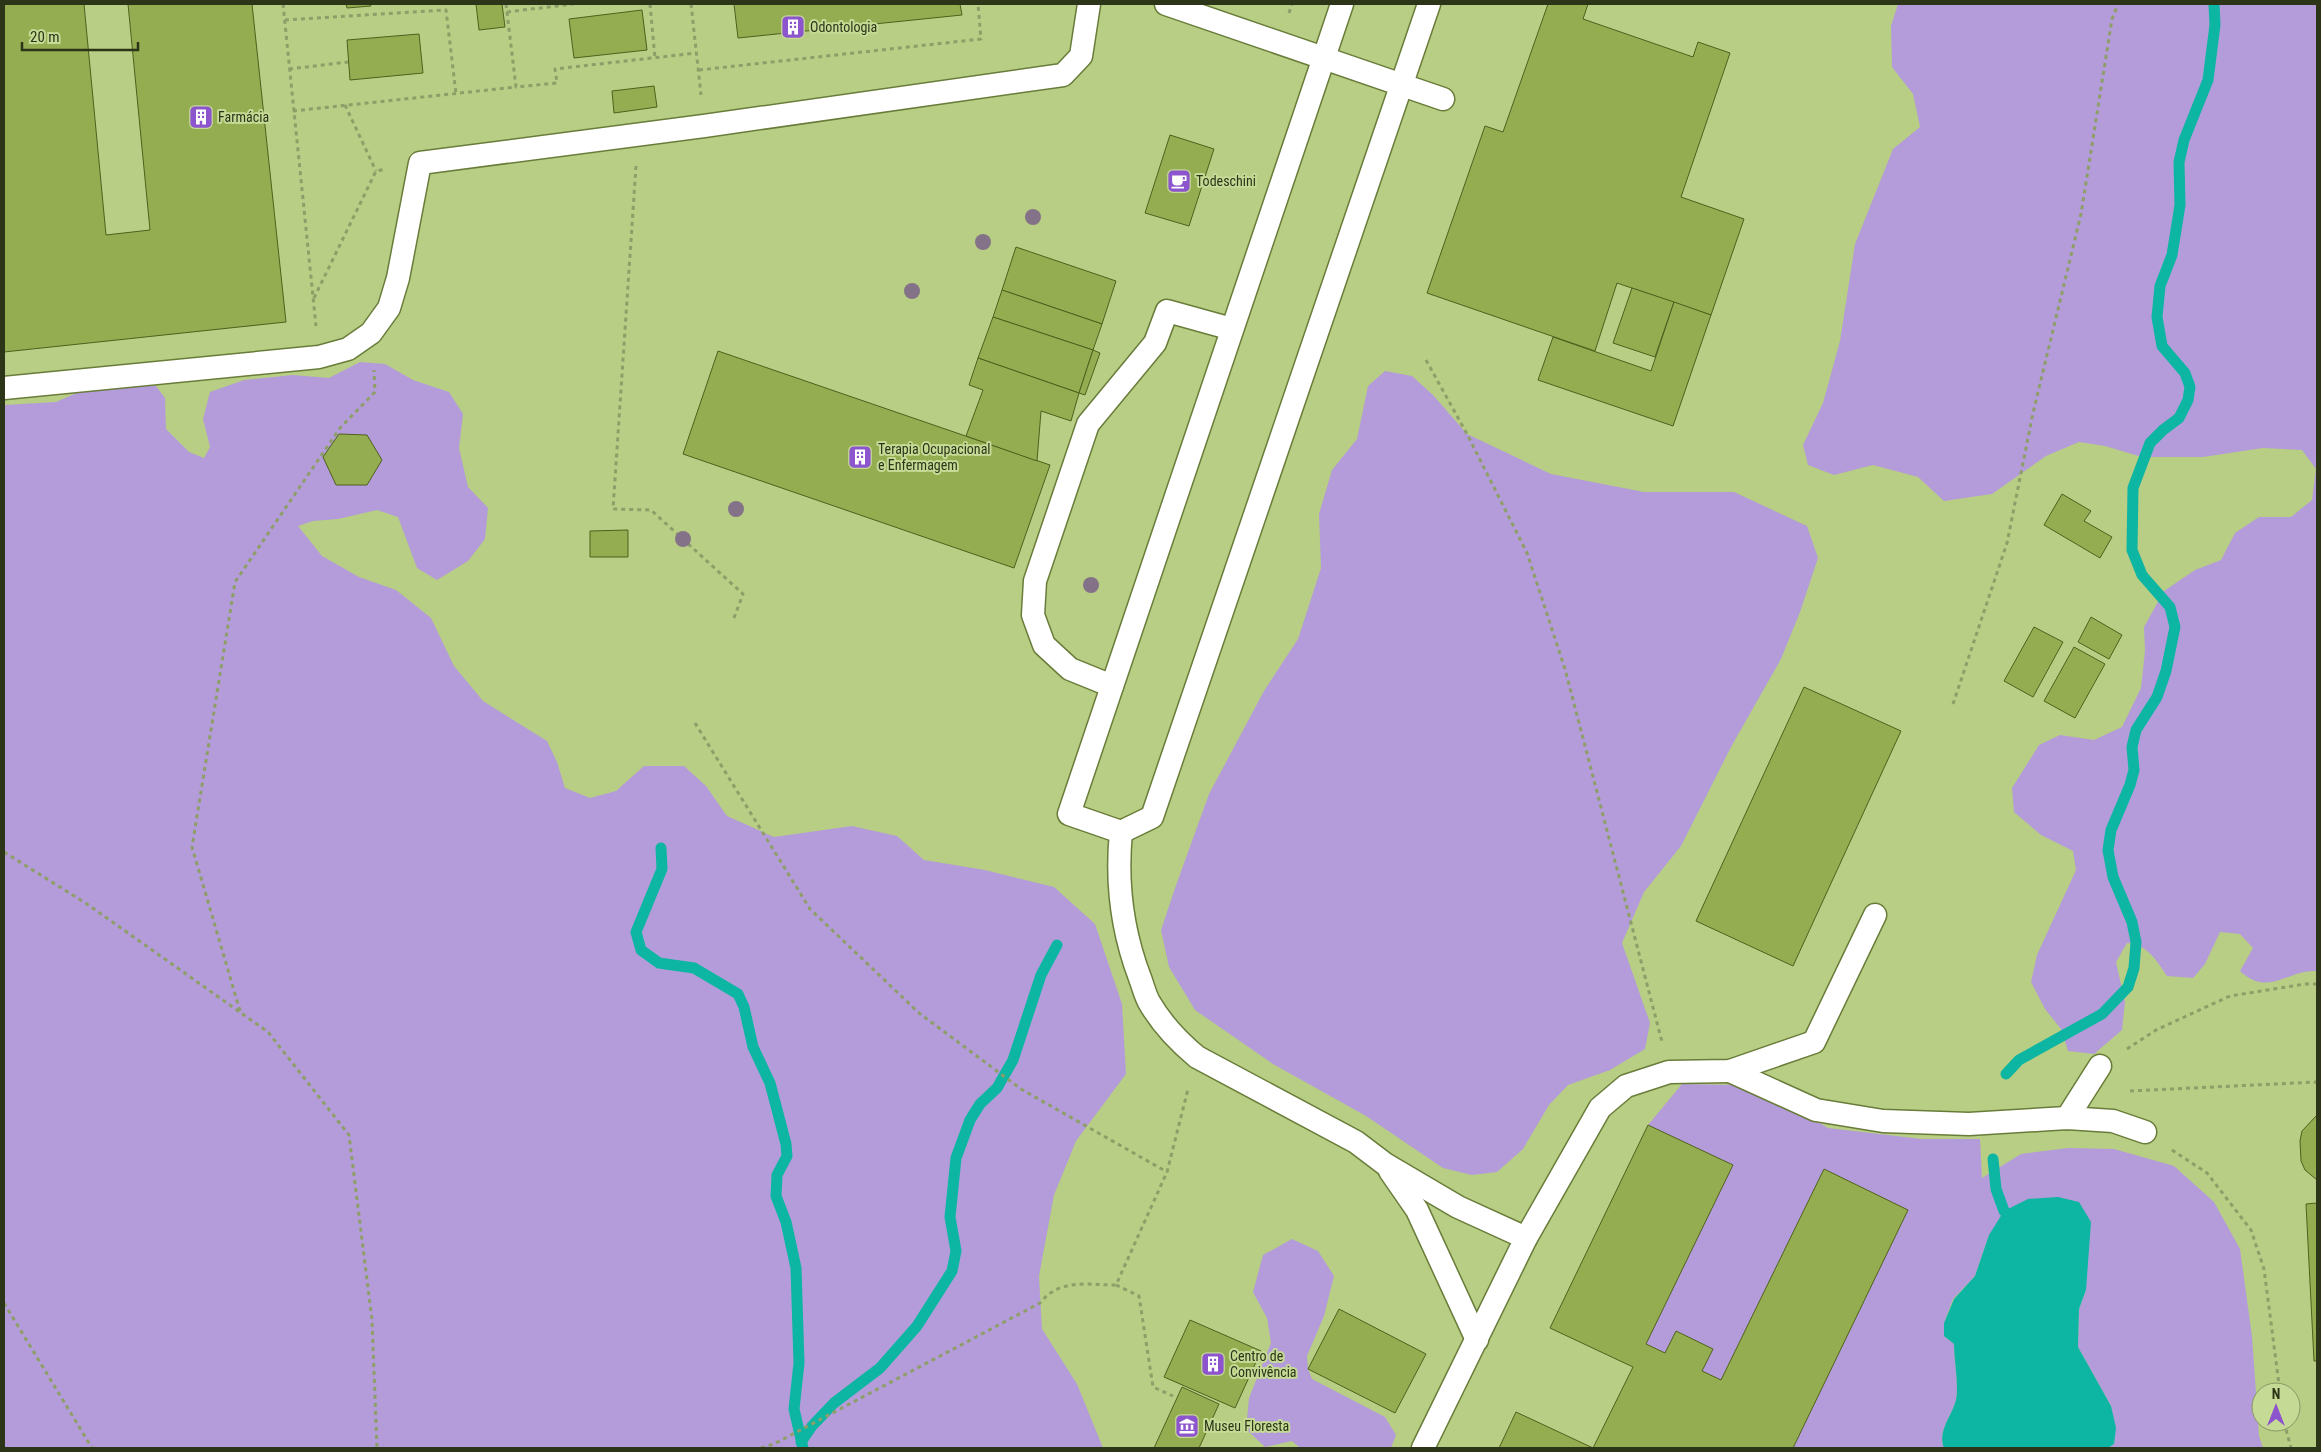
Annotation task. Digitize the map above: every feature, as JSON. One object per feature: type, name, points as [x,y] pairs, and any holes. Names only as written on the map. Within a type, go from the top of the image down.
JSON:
[{"type":"lane","points":[[4,388],[319,356],[348,349],[371,333],[389,308],[398,278],[420,163],[704,126],[1063,74],[1081,56],[1089,4]]},
{"type":"lane","points":[[1166,4],[1443,99]]},
{"type":"lane","points":[[1342,4],[1069,814],[1120,832],[1152,817],[1429,4]]},
{"type":"lane","points":[[1112,686],[1070,669],[1044,645],[1034,615],[1035,580],[1088,424],[1155,343],[1167,311],[1232,330]]},
{"type":"lane","points":[[1120,832],[1118,861],[1120,899],[1130,953],[1149,1002],[1178,1041],[1196,1057],[1356,1142],[1385,1164],[1458,1207],[1526,1238]]},
{"type":"lane","points":[[1423,1448],[1526,1238],[1600,1108],[1626,1086],[1669,1072],[1730,1071],[1814,1042],[1875,915]]},
{"type":"lane","points":[[2067,1118],[2100,1066]]},
{"type":"lane","points":[[1730,1071],[1816,1110],[1883,1121],[1969,1124],[2067,1118],[2113,1121],[2145,1132]]},
{"type":"lane","points":[[1385,1164],[1417,1210],[1477,1340]]},
{"type":"path","points":[[283,4],[319,356]]},
{"type":"path","points":[[506,4],[516,87]]},
{"type":"path","points":[[507,12],[573,4]]},
{"type":"path","points":[[650,4],[655,58]]},
{"type":"path","points":[[691,4],[704,126]]},
{"type":"path","points":[[698,70],[982,39],[978,4]]},
{"type":"path","points":[[1953,704],[2007,543],[2033,412],[2081,214],[2112,19],[2118,4]]},
{"type":"path","points":[[285,20],[446,10],[456,94]]},
{"type":"path","points":[[294,111],[556,83],[555,69],[696,53]]},
{"type":"path","points":[[289,69],[348,62]]},
{"type":"path","points":[[346,105],[376,171]]},
{"type":"path","points":[[638,134],[613,509],[651,510],[743,594],[734,618]]},
{"type":"path","points":[[376,171],[420,163]]},
{"type":"path","points":[[314,299],[376,171]]},
{"type":"path","points":[[240,1012],[192,847],[235,582],[340,428],[375,392],[371,333]]},
{"type":"path","points":[[1426,360],[1467,434],[1527,553],[1565,669],[1669,1072]]},
{"type":"path","points":[[695,724],[810,909],[816,915],[919,1012],[1021,1089],[1167,1172]]},
{"type":"path","points":[[4,852],[87,904],[268,1032],[349,1136],[372,1320],[377,1448]]},
{"type":"path","points":[[2100,1066],[2156,1030],[2230,996],[2305,984],[2317,984]]},
{"type":"path","points":[[2129,1092],[2317,1082]]},
{"type":"path","points":[[1116,1285],[1167,1172],[1188,1087]]},
{"type":"path","points":[[2145,1132],[2207,1173],[2251,1230],[2264,1269],[2279,1382]]},
{"type":"path","points":[[761,1448],[774,1444],[1040,1303],[1049,1292],[1066,1285],[1116,1285],[1139,1296],[1153,1387],[1173,1396]]},
{"type":"path","points":[[4,1303],[92,1448]]},
{"type":"path","points":[[2287,1432],[2291,1448]]},
{"type":"shaded area","points":[[4,4],[2317,4],[2317,1448],[4,1448]]},
{"type":"shaded area","points":[[1898,4],[2317,4],[2317,971],[2297,974],[2269,982],[2250,979],[2240,971],[2253,948],[2240,934],[2220,932],[2205,964],[2193,978],[2167,976],[2151,954],[2140,946],[2127,943],[2116,962],[2125,1002],[2122,1030],[2094,1054],[2068,1051],[2061,1029],[2045,1009],[2031,982],[2037,955],[2076,870],[2073,851],[2041,835],[2014,812],[2012,788],[2039,745],[2060,735],[2094,740],[2122,727],[2141,688],[2145,651],[2144,627],[2164,591],[2195,570],[2221,560],[2235,533],[2259,517],[2291,517],[2312,500],[2316,469],[2302,450],[2263,448],[2203,457],[2142,457],[2105,446],[2079,442],[2046,456],[1992,494],[1944,501],[1918,477],[1873,465],[1834,475],[1808,465],[1803,445],[1823,403],[1840,341],[1855,244],[1893,149],[1920,127],[1913,94],[1892,67],[1891,26]]},
{"type":"shaded area","points":[[360,362],[385,364],[413,380],[449,392],[463,414],[459,448],[468,487],[488,508],[485,539],[468,561],[437,580],[417,568],[398,517],[377,510],[338,519],[313,521],[298,526],[322,556],[359,577],[396,590],[431,618],[454,666],[483,701],[547,741],[557,762],[565,788],[590,798],[616,791],[644,766],[684,766],[706,786],[727,816],[774,837],[852,826],[897,836],[924,860],[985,870],[1054,887],[1095,924],[1122,1004],[1126,1074],[1076,1141],[1054,1195],[1039,1276],[1042,1329],[1077,1384],[1103,1448],[4,1448],[4,405],[56,402],[81,391],[120,384],[156,386],[165,398],[166,429],[189,452],[204,458],[210,447],[203,419],[210,392],[244,380],[293,375],[329,378]]},
{"type":"shaded area","points":[[1385,371],[1412,376],[1433,395],[1467,434],[1551,474],[1644,492],[1734,492],[1807,526],[1818,558],[1800,612],[1781,659],[1731,747],[1681,846],[1644,892],[1622,943],[1650,1023],[1645,1049],[1610,1070],[1568,1085],[1549,1105],[1523,1149],[1497,1172],[1472,1175],[1443,1168],[1366,1116],[1273,1064],[1195,1010],[1169,967],[1161,930],[1209,794],[1264,691],[1298,639],[1321,568],[1319,514],[1332,470],[1357,439],[1368,386]]},
{"type":"shaded area","points":[[1682,1084],[1735,1085],[1802,1112],[1828,1128],[1922,1139],[1980,1139],[1982,1178],[2021,1154],[2068,1148],[2114,1149],[2174,1166],[2214,1202],[2240,1249],[2252,1336],[2255,1382],[2251,1382],[2251,1432],[2259,1432],[2263,1448],[2108,1448],[2114,1444],[2111,1406],[2078,1347],[2079,1309],[2086,1290],[1989,1235],[1975,1276],[1953,1299],[1944,1323],[1944,1336],[1954,1344],[1957,1387],[1956,1400],[1942,1436],[1944,1448],[1793,1448],[1908,1210],[1824,1169],[1721,1380],[1702,1371],[1712,1349],[1676,1331],[1665,1353],[1646,1344],[1732,1165],[1648,1125]]},
{"type":"shaded area","points":[[1292,1239],[1318,1251],[1334,1276],[1324,1316],[1307,1356],[1308,1369],[1312,1379],[1385,1417],[1396,1435],[1391,1448],[1300,1448],[1292,1441],[1265,1447],[1246,1429],[1249,1398],[1271,1343],[1267,1318],[1253,1292],[1263,1255]]},
{"type":"water","points":[[2058,1197],[2079,1202],[2091,1222],[2086,1290],[2079,1309],[2078,1347],[2111,1406],[2116,1428],[2114,1444],[2108,1448],[1944,1448],[1942,1436],[1957,1394],[1954,1344],[1944,1336],[1944,1323],[1954,1299],[1975,1276],[1989,1235],[2004,1211],[2028,1199]]},
{"type":"building","name":"Farmácia","points":[[4,4],[84,4],[106,235],[150,230],[128,4],[252,4],[286,322],[4,352]]},
{"type":"building","points":[[346,4],[370,4],[371,6],[347,8]]},
{"type":"building","points":[[476,4],[502,4],[505,27],[479,30]]},
{"type":"building","name":"Odontologia","points":[[734,4],[960,4],[962,15],[738,38]]},
{"type":"building","points":[[1548,4],[1588,4],[1583,19],[1693,57],[1698,42],[1730,53],[1681,197],[1744,219],[1711,315],[1617,283],[1595,351],[1427,293],[1485,126],[1503,132]]},
{"type":"building","points":[[642,10],[647,50],[574,58],[569,19]]},
{"type":"building","points":[[419,34],[423,73],[350,80],[347,40]]},
{"type":"building","points":[[654,86],[657,107],[614,113],[612,91]]},
{"type":"building","name":"Todeschini","points":[[1170,135],[1214,149],[1189,226],[1145,213]]},
{"type":"building","points":[[1016,247],[1116,281],[1102,324],[1002,290]]},
{"type":"building","points":[[1632,288],[1674,302],[1655,357],[1613,343]]},
{"type":"building","points":[[1002,290],[1102,324],[1093,350],[993,317]]},
{"type":"building","points":[[1674,302],[1711,315],[1673,426],[1538,380],[1553,337],[1651,371]]},
{"type":"building","points":[[993,317],[1093,350],[1079,393],[978,358]]},
{"type":"building","points":[[1093,350],[1100,353],[1085,395],[1079,393]]},
{"type":"building","name":"Terapia Ocupacional e Enfermagem","points":[[718,351],[1050,465],[1014,568],[683,454]]},
{"type":"building","points":[[978,358],[1079,393],[1071,421],[1041,411],[1037,461],[966,436],[983,390],[969,385]]},
{"type":"building","points":[[339,434],[367,435],[382,460],[367,485],[336,485],[323,457]]},
{"type":"building","points":[[2062,494],[2091,511],[2084,521],[2112,537],[2100,558],[2044,525]]},
{"type":"building","points":[[628,530],[628,557],[590,557],[590,531]]},
{"type":"building","points":[[2091,617],[2122,635],[2109,659],[2078,642]]},
{"type":"building","points":[[2034,627],[2063,642],[2033,697],[2004,681]]},
{"type":"building","points":[[2074,647],[2105,664],[2075,718],[2044,701]]},
{"type":"building","points":[[1804,687],[1901,731],[1793,966],[1696,921]]},
{"type":"building","points":[[2317,1115],[2317,1180],[2305,1170],[2301,1161],[2300,1141],[2302,1131]]},
{"type":"building","points":[[1648,1125],[1733,1165],[1646,1344],[1665,1353],[1676,1331],[1713,1349],[1702,1371],[1721,1380],[1824,1169],[1908,1210],[1793,1448],[1593,1448],[1633,1367],[1550,1328]]},
{"type":"building","points":[[2317,1203],[2317,1361],[2314,1361],[2306,1204]]},
{"type":"building","points":[[1339,1309],[1426,1354],[1395,1413],[1308,1369]]},
{"type":"building","name":"Centro de Convivência","points":[[1190,1320],[1261,1351],[1235,1408],[1164,1377]]},
{"type":"building","name":"Museu Floresta","points":[[1182,1387],[1219,1404],[1199,1448],[1154,1448]]},
{"type":"building","points":[[1516,1412],[1593,1448],[1499,1448]]},
{"type":"waterway","points":[[2006,1074],[2019,1060],[2102,1014],[2128,987],[2134,968],[2136,942],[2132,922],[2113,877],[2108,850],[2111,830],[2130,785],[2134,770],[2132,747],[2136,730],[2157,697],[2166,671],[2175,627],[2170,607],[2142,575],[2132,550],[2133,488],[2150,443],[2179,418],[2188,400],[2190,387],[2185,373],[2162,346],[2157,317],[2160,286],[2172,255],[2180,205],[2179,162],[2184,140],[2208,80],[2215,25],[2214,4]]},
{"type":"waterway","points":[[661,848],[662,869],[636,932],[641,950],[659,963],[694,968],[738,994],[744,1007],[753,1047],[770,1083],[786,1144],[787,1156],[777,1175],[776,1196],[786,1222],[796,1268],[799,1363],[794,1409],[803,1448]]},
{"type":"waterway","points":[[801,1442],[812,1426],[834,1403],[880,1368],[917,1326],[952,1271],[956,1251],[950,1217],[956,1158],[970,1120],[980,1104],[997,1088],[1013,1060],[1041,975],[1057,945]]},
{"type":"waterway","points":[[1993,1159],[1996,1189],[2004,1211]]},
{"type":"place","name":"Odontologia","points":[[793,27]]},
{"type":"place","name":"Farmácia","points":[[201,117]]},
{"type":"place","name":"Todeschini","points":[[1179,181]]},
{"type":"place","name":"Terapia Ocupacional e Enfermagem","points":[[860,457]]},
{"type":"place","name":"Centro de Convivência","points":[[1213,1364]]},
{"type":"place","name":"Museu Floresta","points":[[1187,1426]]}]
